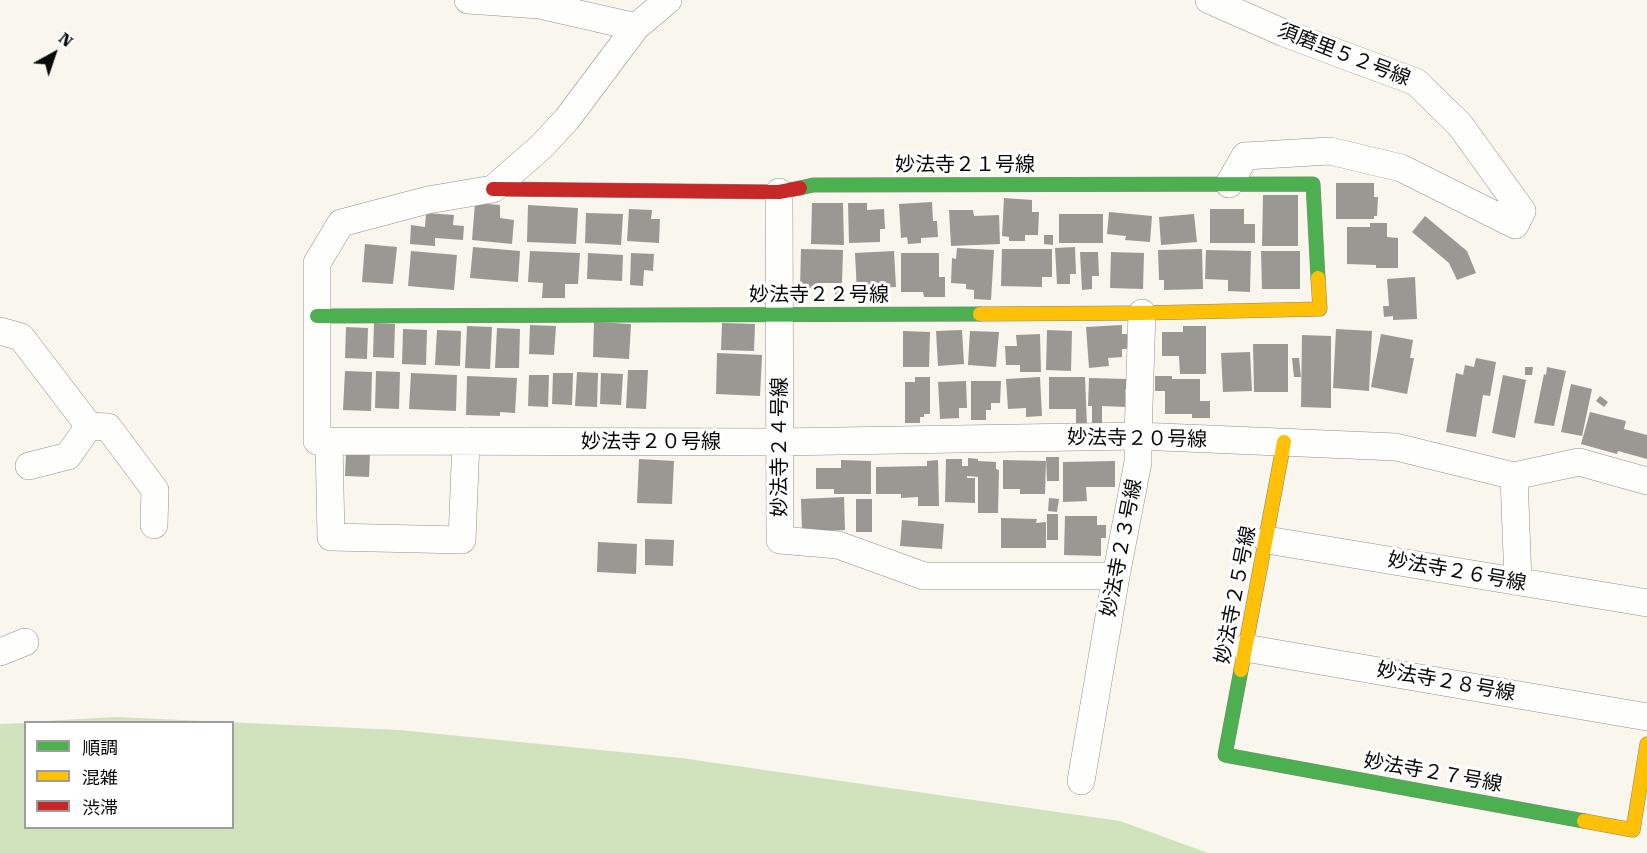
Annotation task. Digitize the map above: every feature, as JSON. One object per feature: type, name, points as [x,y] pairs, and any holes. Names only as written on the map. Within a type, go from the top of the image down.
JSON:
[{"type":"street","points":[[468,0],[540,5],[636,27]]},
{"type":"street","points":[[466,441],[462,540],[331,537],[329,441],[317,441],[317,263],[341,223],[428,200],[493,189],[542,146],[567,119],[636,27],[668,0]]},
{"type":"street","name":"須磨里５２号線","points":[[1209,0],[1284,33],[1416,82],[1460,125],[1522,211],[1515,225],[1401,168],[1330,151],[1245,156],[1229,184]]},
{"type":"street","name":"妙法寺２１号線","points":[[493,189],[779,192],[813,185],[1313,184],[1320,309]]},
{"type":"street","name":"妙法寺２４号線","points":[[779,192],[780,540],[838,545],[924,576],[1116,576]]},
{"type":"street","name":"妙法寺２２号線","points":[[317,316],[1142,313],[1320,309]]},
{"type":"street","name":"妙法寺２３号線","points":[[1081,781],[1138,462],[1142,313]]},
{"type":"street","points":[[0,331],[21,337],[89,426],[108,427],[155,490],[154,525]]},
{"type":"street","points":[[29,466],[68,456],[89,426]]},
{"type":"street","name":"妙法寺２０号線","points":[[329,441],[780,442],[1138,436],[1396,447],[1514,476]]},
{"type":"street","name":"妙法寺２５号線","points":[[1226,755],[1284,442]]},
{"type":"street","points":[[1518,582],[1514,476],[1579,462],[1647,481]]},
{"type":"street","name":"妙法寺２６号線","points":[[1267,540],[1647,603]]},
{"type":"street","points":[[0,652],[25,642]]},
{"type":"street","name":"妙法寺２８号線","points":[[1245,648],[1647,717]]},
{"type":"street","name":"妙法寺２７号線","points":[[1226,755],[1633,830],[1647,744]]},
{"type":"green space","points":[[116,717],[203,721],[44,721]]},
{"type":"green space","points":[[234,722],[399,730],[681,758],[1120,821],[1208,853],[0,853],[0,724],[24,723],[24,829],[234,829]]},
{"type":"building","points":[[1336,183],[1374,183],[1374,197],[1378,197],[1377,216],[1374,216],[1374,219],[1336,219]]},
{"type":"building","points":[[1263,195],[1298,195],[1298,246],[1262,246]]},
{"type":"building","points":[[1004,198],[1032,200],[1032,212],[1039,212],[1038,235],[1025,235],[1025,241],[1009,241],[1009,237],[1002,236]]},
{"type":"building","points":[[932,202],[933,221],[937,221],[938,237],[921,238],[921,243],[908,244],[907,237],[901,238],[899,204]]},
{"type":"building","points":[[475,203],[500,205],[500,218],[514,220],[512,244],[472,240]]},
{"type":"building","points":[[812,203],[843,203],[844,245],[811,244]]},
{"type":"building","points":[[848,203],[867,203],[867,210],[884,209],[885,229],[880,229],[880,242],[849,243]]},
{"type":"building","points":[[528,205],[578,208],[576,244],[527,242]]},
{"type":"building","points":[[629,209],[652,210],[651,219],[660,219],[659,243],[627,241]]},
{"type":"building","points":[[1210,209],[1244,209],[1244,224],[1255,224],[1255,243],[1210,243]]},
{"type":"building","points":[[949,210],[973,210],[974,216],[999,215],[1000,244],[951,246]]},
{"type":"building","points":[[1109,212],[1152,216],[1150,242],[1125,240],[1126,236],[1107,234]]},
{"type":"building","points":[[426,213],[454,215],[453,225],[464,226],[463,240],[435,238],[435,246],[410,244],[411,225],[425,227]]},
{"type":"building","points":[[586,213],[623,214],[621,245],[585,243]]},
{"type":"building","points":[[1059,214],[1103,214],[1103,243],[1059,243]]},
{"type":"building","points":[[1194,214],[1197,242],[1161,245],[1159,217]]},
{"type":"building","points":[[1425,216],[1467,251],[1476,273],[1457,280],[1449,263],[1412,232]]},
{"type":"building","points":[[1370,223],[1387,223],[1387,237],[1398,238],[1398,268],[1347,264],[1347,227],[1370,227]]},
{"type":"building","points":[[1044,235],[1053,235],[1053,245],[1044,244]]},
{"type":"building","points":[[365,244],[397,247],[393,284],[362,282]]},
{"type":"building","points":[[473,247],[520,251],[518,282],[470,278]]},
{"type":"building","points":[[1075,247],[1076,274],[1070,274],[1070,284],[1057,284],[1055,248]]},
{"type":"building","points":[[957,248],[994,250],[991,300],[974,299],[974,290],[966,289],[966,284],[951,283],[952,258],[956,259]]},
{"type":"building","points":[[801,249],[843,250],[842,283],[821,283],[821,289],[800,288]]},
{"type":"building","points":[[1002,249],[1052,249],[1052,277],[1042,277],[1042,287],[1001,286]]},
{"type":"building","points":[[1202,249],[1203,289],[1164,290],[1164,280],[1159,280],[1158,250]]},
{"type":"building","points":[[1206,250],[1251,251],[1250,292],[1228,291],[1228,280],[1205,279]]},
{"type":"building","points":[[411,251],[457,255],[454,290],[408,286]]},
{"type":"building","points":[[530,251],[580,253],[578,284],[565,284],[565,298],[542,298],[543,283],[528,282]]},
{"type":"building","points":[[894,251],[896,287],[877,288],[877,292],[857,292],[855,253]]},
{"type":"building","points":[[1261,251],[1300,251],[1300,289],[1262,289]]},
{"type":"building","points":[[1080,252],[1098,252],[1099,276],[1092,276],[1092,289],[1082,290]]},
{"type":"building","points":[[1111,252],[1144,253],[1143,289],[1110,288]]},
{"type":"building","points":[[588,253],[623,255],[622,281],[587,279]]},
{"type":"building","points":[[631,253],[654,254],[653,271],[644,270],[643,286],[630,285]]},
{"type":"building","points":[[901,253],[939,253],[939,277],[945,277],[945,297],[924,297],[923,292],[901,292]]},
{"type":"building","points":[[1415,277],[1417,319],[1393,320],[1393,316],[1384,317],[1383,306],[1389,306],[1387,279]]},
{"type":"building","points":[[835,285],[845,285],[845,302],[835,302]]},
{"type":"building","points":[[594,322],[631,324],[629,359],[593,357]]},
{"type":"building","points":[[374,323],[395,324],[394,358],[373,357]]},
{"type":"building","points":[[722,323],[755,324],[754,351],[721,350]]},
{"type":"building","points":[[530,325],[556,326],[554,355],[529,354]]},
{"type":"building","points":[[1122,325],[1122,334],[1127,334],[1129,349],[1122,349],[1122,357],[1108,358],[1109,366],[1089,368],[1086,327]]},
{"type":"building","points":[[467,326],[492,327],[490,369],[465,368]]},
{"type":"building","points":[[1183,326],[1206,326],[1206,374],[1180,374],[1179,356],[1162,356],[1162,332],[1183,332]]},
{"type":"building","points":[[346,327],[368,328],[367,359],[345,358]]},
{"type":"building","points":[[497,328],[520,329],[519,368],[495,368]]},
{"type":"building","points":[[403,329],[427,330],[426,365],[402,364]]},
{"type":"building","points":[[1336,329],[1372,331],[1369,391],[1333,388]]},
{"type":"building","points":[[437,330],[461,331],[460,366],[435,365]]},
{"type":"building","points":[[962,330],[964,364],[938,366],[936,331]]},
{"type":"building","points":[[1047,330],[1072,331],[1071,371],[1046,370]]},
{"type":"building","points":[[903,331],[930,332],[929,367],[903,367]]},
{"type":"building","points":[[970,331],[999,332],[996,367],[968,365]]},
{"type":"building","points":[[1040,334],[1041,372],[1020,372],[1020,365],[1006,365],[1005,346],[1017,346],[1016,335]]},
{"type":"building","points":[[1381,334],[1413,340],[1410,358],[1414,358],[1407,394],[1371,387]]},
{"type":"building","points":[[1302,335],[1331,336],[1331,408],[1301,407]]},
{"type":"building","points":[[1253,344],[1288,344],[1288,392],[1254,392]]},
{"type":"building","points":[[1250,352],[1252,391],[1223,392],[1221,353]]},
{"type":"building","points":[[717,353],[762,355],[760,396],[716,394]]},
{"type":"building","points":[[1292,358],[1299,358],[1301,377],[1294,377]]},
{"type":"building","points":[[1476,358],[1496,362],[1490,396],[1483,395],[1476,437],[1446,432],[1456,373],[1463,375],[1465,365],[1474,367]]},
{"type":"building","points":[[1525,367],[1533,367],[1532,375],[1525,375]]},
{"type":"building","points":[[1547,367],[1566,371],[1554,426],[1534,423]]},
{"type":"building","points":[[628,370],[648,370],[646,409],[626,408]]},
{"type":"building","points":[[345,371],[372,372],[371,411],[343,410]]},
{"type":"building","points":[[376,371],[400,372],[399,409],[375,408]]},
{"type":"building","points":[[577,372],[598,373],[597,407],[575,406]]},
{"type":"building","points":[[411,373],[457,375],[456,411],[409,409]]},
{"type":"building","points":[[553,373],[573,373],[572,405],[552,404]]},
{"type":"building","points":[[601,373],[623,374],[621,405],[600,404]]},
{"type":"building","points":[[529,375],[549,375],[548,407],[528,406]]},
{"type":"building","points":[[1503,375],[1526,380],[1515,438],[1492,433]]},
{"type":"building","points":[[467,376],[517,378],[515,413],[500,412],[500,416],[466,415]]},
{"type":"building","points":[[1155,376],[1172,376],[1172,379],[1200,379],[1200,401],[1210,401],[1210,418],[1192,418],[1192,414],[1165,414],[1165,391],[1155,391]]},
{"type":"building","points":[[915,377],[930,377],[930,414],[920,417],[920,423],[905,423],[905,382],[915,382]]},
{"type":"building","points":[[1040,377],[1042,416],[1026,417],[1026,408],[1008,409],[1006,379]]},
{"type":"building","points":[[1049,377],[1085,377],[1087,426],[1076,426],[1076,409],[1049,409]]},
{"type":"building","points":[[1089,378],[1128,379],[1128,389],[1125,389],[1125,407],[1102,406],[1102,426],[1092,426],[1092,406],[1088,406]]},
{"type":"building","points":[[966,381],[967,408],[959,408],[959,418],[940,419],[938,382]]},
{"type":"building","points":[[971,381],[1001,381],[1000,403],[991,403],[991,410],[986,410],[986,420],[971,420]]},
{"type":"building","points":[[1571,384],[1592,389],[1582,436],[1561,432]]},
{"type":"building","points":[[1600,396],[1608,402],[1604,407],[1596,401]]},
{"type":"building","points":[[1590,412],[1626,421],[1624,429],[1647,435],[1647,459],[1581,444]]},
{"type":"building","points":[[346,453],[370,454],[369,477],[345,476]]},
{"type":"building","points":[[1046,457],[1059,457],[1059,481],[1047,481]]},
{"type":"building","points":[[968,458],[996,462],[996,469],[999,470],[998,513],[978,513],[978,477],[967,476],[967,478],[975,478],[975,503],[945,502],[946,459],[962,459],[962,466],[968,466]]},
{"type":"building","points":[[639,459],[674,461],[672,504],[637,503]]},
{"type":"building","points":[[841,460],[871,461],[871,494],[834,494],[834,489],[816,489],[816,468],[841,468]]},
{"type":"building","points":[[938,460],[939,506],[918,506],[918,497],[901,498],[901,494],[876,494],[876,467],[927,466],[927,461]]},
{"type":"building","points":[[1003,460],[1046,461],[1045,494],[1020,494],[1020,489],[1003,489]]},
{"type":"building","points":[[1115,461],[1115,487],[1086,487],[1087,501],[1063,502],[1063,462]]},
{"type":"building","points":[[844,497],[845,530],[802,532],[801,499]]},
{"type":"building","points":[[1049,498],[1059,499],[1057,512],[1048,511]]},
{"type":"building","points":[[856,499],[872,499],[872,532],[856,532]]},
{"type":"building","points":[[1047,514],[1058,514],[1058,540],[1047,540]]},
{"type":"building","points":[[1065,516],[1097,516],[1097,525],[1106,525],[1106,538],[1101,538],[1101,556],[1064,555]]},
{"type":"building","points":[[1001,518],[1037,519],[1036,523],[1046,522],[1046,548],[1001,548]]},
{"type":"building","points":[[902,520],[944,524],[942,549],[900,546]]},
{"type":"building","points":[[645,539],[674,540],[673,566],[645,565]]},
{"type":"building","points":[[598,542],[637,544],[636,574],[597,572]]},
{"type":"traffic: fast","points":[[800,188],[813,185],[1313,184],[1318,278]]},
{"type":"traffic: fast","points":[[317,316],[980,314]]},
{"type":"traffic: fast","points":[[1241,670],[1225,755],[1584,821]]},
{"type":"traffic: slow","points":[[980,314],[1320,309],[1318,278]]},
{"type":"traffic: slow","points":[[1241,670],[1284,442]]},
{"type":"traffic: slow","points":[[1584,821],[1633,830],[1647,744]]},
{"type":"traffic: jam","points":[[493,189],[779,192],[800,188]]}]
